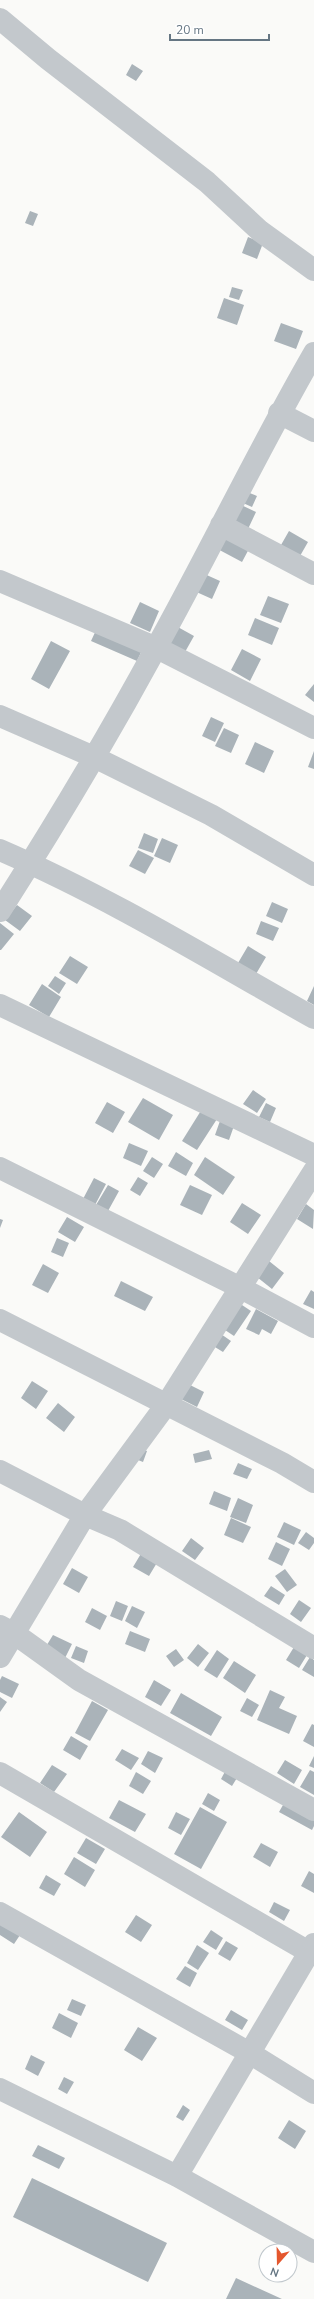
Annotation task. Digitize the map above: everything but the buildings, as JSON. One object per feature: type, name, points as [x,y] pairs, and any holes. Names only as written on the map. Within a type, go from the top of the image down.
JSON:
[{"type":"street","points":[[0,19],[48,59],[207,182],[260,231],[314,270]]},
{"type":"street","points":[[0,911],[94,757],[157,648],[279,413],[314,353]]},
{"type":"street","points":[[279,413],[314,431]]},
{"type":"street","points":[[221,524],[314,574]]},
{"type":"street","points":[[0,581],[157,648],[314,728]]},
{"type":"street","points":[[0,716],[94,757],[211,815],[314,875]]},
{"type":"street","points":[[0,850],[131,915],[314,1018]]},
{"type":"street","points":[[0,1005],[314,1155]]},
{"type":"street","points":[[0,1168],[241,1288],[314,1327]]},
{"type":"street","points":[[0,1657],[8,1630],[85,1515],[166,1405],[314,1171]]},
{"type":"street","points":[[0,1320],[282,1463],[314,1482]]},
{"type":"street","points":[[0,1471],[85,1515],[120,1530],[314,1648]]},
{"type":"street","points":[[8,1630],[79,1680],[314,1810]]},
{"type":"street","points":[[0,1773],[312,1950],[248,2052],[177,2176]]},
{"type":"street","points":[[0,1913],[248,2052],[314,2093]]},
{"type":"street","points":[[0,2089],[177,2176],[314,2252]]}]
